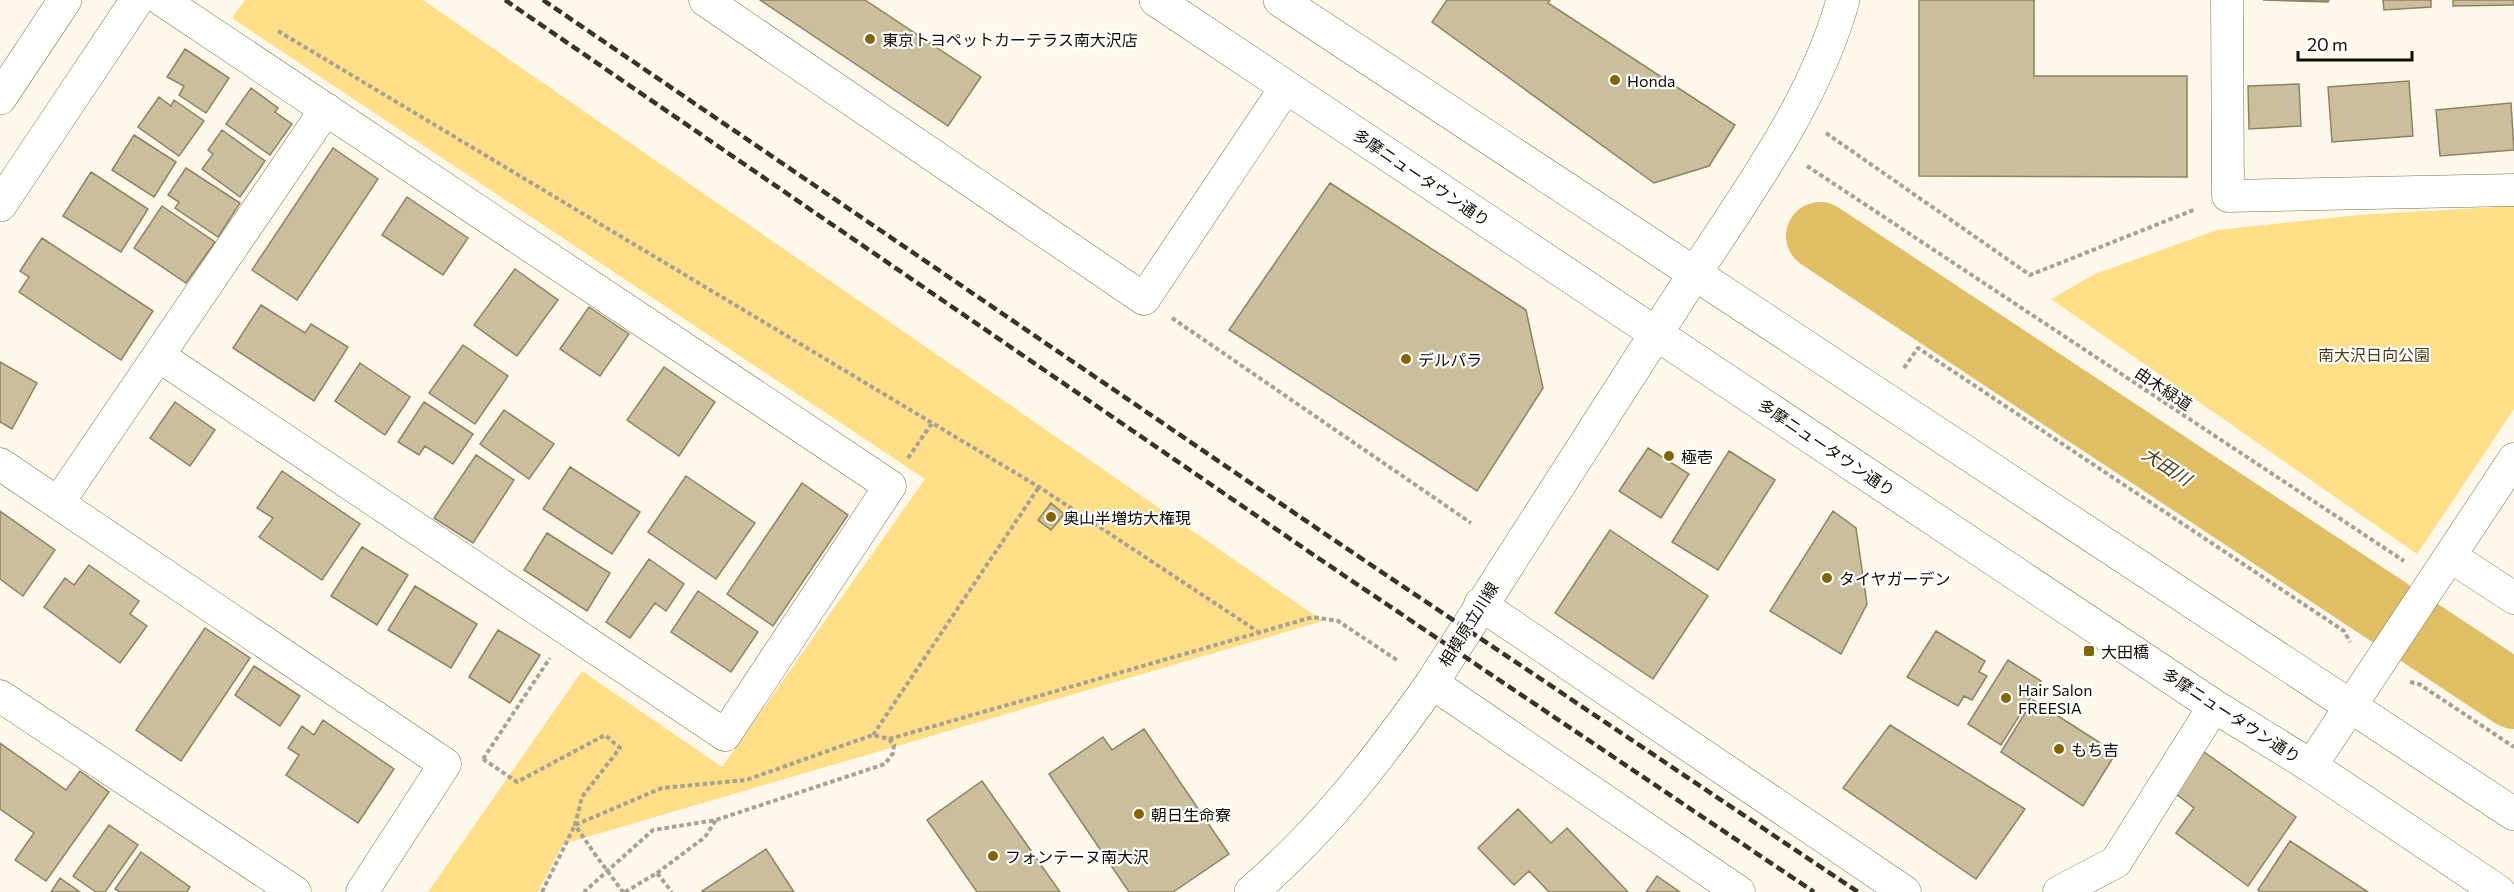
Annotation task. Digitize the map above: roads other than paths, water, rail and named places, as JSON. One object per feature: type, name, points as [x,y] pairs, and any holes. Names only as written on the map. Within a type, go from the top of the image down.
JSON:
[{"type":"main road","points":[[0,98],[65,0]]},
{"type":"main road","points":[[0,205],[137,0]]},
{"type":"main road","name":"多摩ニュータウン通り","points":[[1156,0],[2214,706],[2311,766],[2499,892]]},
{"type":"main road","points":[[1280,0],[2514,814]]},
{"type":"main road","name":"相模原立川線","points":[[1251,892],[1325,823],[1357,786],[1432,683],[1480,604],[1803,103],[1832,40],[1843,0]]},
{"type":"street","points":[[159,356],[725,735],[890,486],[162,0]]},
{"type":"street","points":[[705,0],[1144,299],[1286,87]]},
{"type":"street","points":[[2227,0],[2228,196],[2514,190]]},
{"type":"street","points":[[58,503],[326,109]]},
{"type":"street","points":[[2311,766],[2514,459]]},
{"type":"street","points":[[0,464],[445,764],[362,892]]},
{"type":"street","points":[[2442,568],[2514,598]]},
{"type":"street","points":[[1480,604],[1905,892]]},
{"type":"street","points":[[1432,683],[1739,892]]},
{"type":"street","points":[[0,696],[295,892]]},
{"type":"street","points":[[2059,892],[2116,862],[2214,706]]},
{"type":"waterway","name":"大田川","points":[[1820,236],[2514,695]]},
{"type":"railway","points":[[505,0],[1321,560],[1814,892]]},
{"type":"railway","points":[[543,0],[1334,540],[1858,892]]},
{"type":"place","name":"東京トヨペットカーテラス南大沢店","points":[[870,39]]},
{"type":"place","name":"Honda","points":[[1615,80]]},
{"type":"place","name":"デルパラ","points":[[1406,359]]},
{"type":"place","name":"極壱","points":[[1669,456]]},
{"type":"place","name":"奥山半増坊大権現","points":[[1051,517]]},
{"type":"place","name":"タイヤガーデン","points":[[1827,578]]},
{"type":"place","name":"大田橋","points":[[2089,651]]},
{"type":"place","name":"Hair Salon FREESIA","points":[[2006,698]]},
{"type":"place","name":"もち吉","points":[[2059,749]]},
{"type":"place","name":"朝日生命寮","points":[[1139,814]]},
{"type":"place","name":"フォンテーヌ南大沢","points":[[993,856]]},
{"type":"park label","name":"南大沢日向公園","points":[[2374,354]]}]
